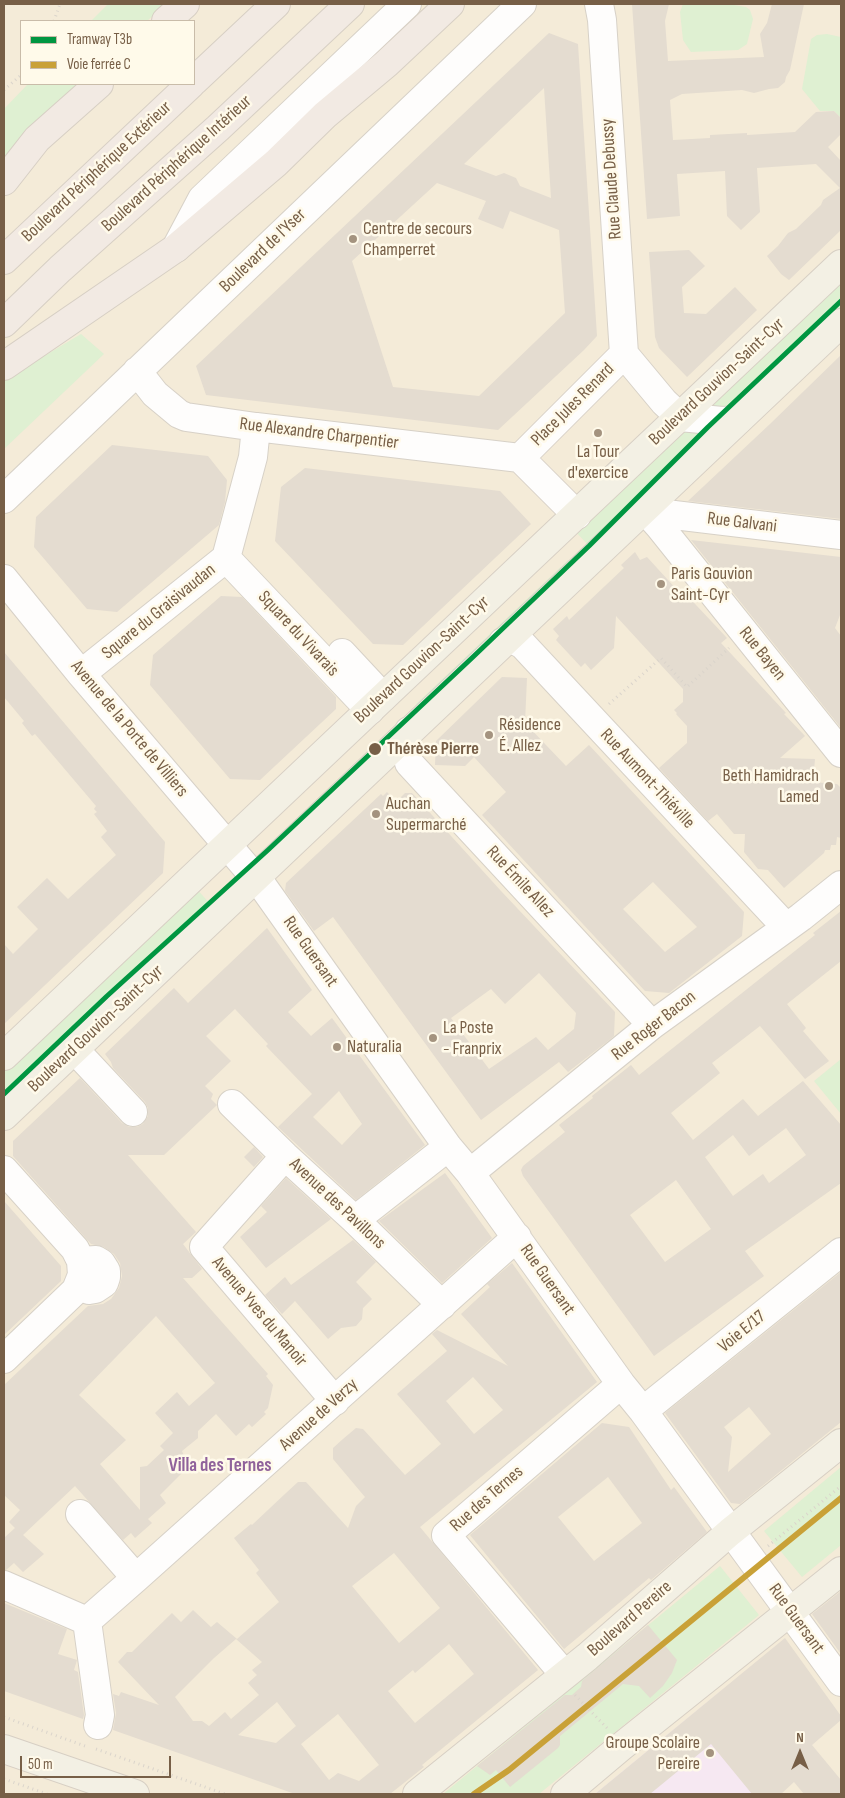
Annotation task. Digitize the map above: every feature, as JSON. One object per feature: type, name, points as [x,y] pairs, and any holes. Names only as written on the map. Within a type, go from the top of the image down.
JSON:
[{"type":"highway","points":[[167,20],[184,4]]},
{"type":"highway","name":"Boulevard Périphérique Extérieur","points":[[195,79],[276,4]]},
{"type":"highway","name":"Boulevard Périphérique Intérieur","points":[[4,323],[60,269],[218,128],[350,4]]},
{"type":"highway","points":[[4,366],[176,248],[276,163],[325,115],[386,64],[450,4]]},
{"type":"highway","points":[[4,181],[37,139],[98,85]]},
{"type":"highway","name":"Boulevard Périphérique Extérieur","points":[[4,260],[189,85]]},
{"type":"main road","name":"Boulevard Gouvion-Saint-Cyr","points":[[4,1056],[841,264]]},
{"type":"main road","name":"Boulevard Gouvion-Saint-Cyr","points":[[4,1116],[841,323]]},
{"type":"main road","name":"Boulevard Pereire","points":[[417,1794],[567,1682],[587,1657],[730,1532],[841,1443]]},
{"type":"main road","points":[[565,1794],[622,1746],[841,1571]]},
{"type":"main road","points":[[4,1749],[84,1786],[135,1794]]},
{"type":"street","points":[[176,248],[202,199],[407,4]]},
{"type":"street","name":"Boulevard de l'Yser","points":[[4,499],[522,4]]},
{"type":"street","name":"Rue Claude Debussy","points":[[599,4],[602,20],[624,354]]},
{"type":"street","name":"Place Jules Renard","points":[[577,515],[520,458],[624,354],[664,402],[680,417]]},
{"type":"street","name":"Rue Alexandre Charpentier","points":[[137,371],[155,394],[179,414],[186,417],[256,428],[520,458]]},
{"type":"street","points":[[680,417],[722,421],[738,420]]},
{"type":"street","name":"Square du Graisivaudan","points":[[82,674],[226,558],[253,457],[256,428]]},
{"type":"street","name":"Rue Galvani","points":[[644,509],[674,515],[841,535]]},
{"type":"street","name":"Rue Bayen","points":[[644,509],[660,526],[841,753]]},
{"type":"street","name":"Square du Vivarais","points":[[226,558],[376,703]]},
{"type":"street","name":"Avenue de la Porte de Villiers","points":[[4,580],[255,878]]},
{"type":"street","name":"Rue Aumont-Thiéville","points":[[503,642],[514,640],[523,645],[793,922]]},
{"type":"street","points":[[342,652],[376,703]]},
{"type":"street","name":"Rue Émile Allez","points":[[409,731],[405,743],[409,763],[652,1025]]},
{"type":"street","name":"Rue Guersant","points":[[255,878],[448,1147],[470,1173],[621,1384],[643,1411],[730,1532],[792,1612],[841,1682]]},
{"type":"street","name":"Rue Roger Bacon","points":[[470,1173],[652,1025],[793,922],[841,884]]},
{"type":"street","points":[[74,1049],[133,1112]]},
{"type":"street","name":"Avenue des Pavillons","points":[[232,1104],[442,1304]]},
{"type":"street","points":[[355,1220],[448,1147]]},
{"type":"street","name":"Avenue Yves du Manoir","points":[[285,1156],[204,1247],[335,1401]]},
{"type":"street","points":[[4,1170],[75,1249],[80,1274],[73,1294],[4,1359]]},
{"type":"street","name":"Avenue de Verzy","points":[[87,1621],[517,1237]]},
{"type":"street","name":"Voie E/17","points":[[643,1411],[841,1252]]},
{"type":"street","name":"Rue des Ternes","points":[[567,1682],[446,1535],[621,1384]]},
{"type":"street","points":[[80,1514],[136,1578]]},
{"type":"street","points":[[4,1585],[87,1621],[100,1715],[98,1725]]},
{"type":"path","points":[[54,20],[60,4]]},
{"type":"path","points":[[4,90],[20,76]]},
{"type":"path","points":[[608,705],[661,658],[687,687],[730,647]]},
{"type":"path","points":[[767,1546],[841,1486]]},
{"type":"path","points":[[567,1682],[612,1734]]},
{"type":"path","points":[[4,1717],[225,1794]]},
{"type":"path","points":[[4,1779],[47,1794]]},
{"type":"shaded area","points":[[4,4],[841,4],[841,1794],[4,1794]]},
{"type":"shaded area","name":"Groupe Scolaire Pereire","points":[[722,1690],[787,1766],[753,1794],[595,1794]]},
{"type":"green space","points":[[108,4],[166,4],[148,20],[92,20]]},
{"type":"green space","points":[[683,4],[728,4],[746,7],[750,10],[753,19],[747,44],[738,50],[691,52],[683,40],[680,12]]},
{"type":"green space","points":[[827,34],[841,37],[841,118],[834,111],[820,111],[802,89],[811,39],[817,35]]},
{"type":"green space","points":[[27,85],[80,85],[4,158],[4,109]]},
{"type":"green space","points":[[841,272],[841,317],[737,415],[696,409]]},
{"type":"green space","points":[[81,334],[104,354],[4,449],[4,380]]},
{"type":"green space","points":[[681,423],[722,429],[593,550],[571,527]]},
{"type":"green space","points":[[568,560],[575,567],[422,712],[416,704]]},
{"type":"green space","points":[[192,884],[215,909],[4,1109],[4,1063]]},
{"type":"green space","points":[[841,1059],[841,1114],[814,1081]]},
{"type":"green space","points":[[841,1467],[841,1545],[802,1577],[764,1531]]},
{"type":"green space","points":[[720,1566],[759,1615],[539,1794],[443,1794]]},
{"type":"building","points":[[632,4],[669,4],[665,21],[668,61],[764,57],[760,34],[767,23],[772,4],[804,4],[790,70],[785,82],[778,88],[754,93],[742,90],[682,94],[670,100],[673,140],[710,138],[710,135],[795,132],[816,112],[834,111],[841,118],[841,134],[828,147],[841,161],[841,230],[789,280],[781,274],[767,256],[788,233],[796,229],[821,205],[823,200],[840,188],[816,164],[757,168],[760,212],[741,230],[727,216],[725,171],[677,174],[680,216],[647,219]]},
{"type":"building","name":"Centre de secours Champerret","points":[[549,33],[578,44],[597,336],[498,430],[206,395],[196,366]],"holes":[[[544,88],[551,198],[520,186],[516,178],[504,173],[496,176],[464,164]],[[437,183],[486,201],[478,219],[503,229],[510,211],[559,230],[565,313],[479,396],[393,387],[352,261]]]},
{"type":"building","points":[[689,250],[705,266],[682,287],[684,313],[706,314],[735,287],[757,310],[687,377],[659,348],[655,337],[649,252]]},
{"type":"building","points":[[841,355],[841,519],[688,501],[770,424]]},
{"type":"building","points":[[112,445],[208,456],[227,480],[225,502],[219,525],[117,612],[87,609],[34,547],[36,517]]},
{"type":"building","points":[[305,468],[500,491],[531,524],[403,645],[373,644],[275,541],[281,487]]},
{"type":"building","points":[[691,540],[841,557],[841,605],[840,615],[835,628],[841,636],[841,728]]},
{"type":"building","points":[[635,552],[640,560],[647,557],[678,591],[681,589],[727,638],[721,643],[805,736],[780,758],[815,759],[813,782],[837,784],[841,788],[841,838],[837,837],[836,845],[831,845],[830,850],[825,850],[824,853],[784,888],[768,870],[758,869],[744,852],[745,834],[734,834],[717,814],[708,821],[659,768],[687,743],[687,726],[674,710],[683,702],[683,689],[616,616],[614,648],[591,670],[585,663],[581,667],[556,640],[559,636],[553,629],[567,616],[569,620],[624,568],[621,565]]},
{"type":"building","points":[[221,596],[242,597],[336,697],[336,709],[260,780],[230,779],[150,685],[153,655]]},
{"type":"building","points":[[4,652],[165,842],[163,873],[4,1024],[4,944],[13,954],[38,929],[17,907],[47,878],[68,899],[116,855],[101,837],[107,831],[94,814],[97,812],[94,809],[96,806],[35,734],[32,736],[22,723],[24,721],[4,697]]},
{"type":"building","points":[[502,677],[527,678],[525,723],[566,766],[589,745],[744,912],[742,936],[669,993],[645,991],[482,815],[506,792],[474,757],[465,766],[435,765],[436,741]],"holes":[[[653,882],[697,927],[665,952],[623,909]]]},
{"type":"building","points":[[387,792],[396,802],[405,793],[412,793],[615,1012],[614,1036],[608,1041],[568,1072],[559,1062],[481,1120],[333,917],[314,931],[285,891],[286,883],[381,794],[383,796]],"holes":[[[539,973],[576,1013],[574,1029],[548,1050],[536,1037],[489,1069],[451,1018],[491,989],[505,1004]]]},
{"type":"building","points":[[841,911],[841,961],[787,1004],[806,1028],[803,1031],[829,1061],[805,1079],[760,1026],[712,1063],[720,1073],[671,1113],[693,1140],[743,1099],[758,1116],[803,1081],[841,1125],[841,1183],[745,1251],[764,1276],[654,1356],[523,1176],[521,1170],[523,1166],[565,1132],[559,1125],[593,1098],[592,1096],[631,1065],[639,1075],[815,935],[813,933]],"holes":[[[786,1128],[806,1155],[769,1183],[763,1174],[733,1196],[705,1157],[733,1135],[749,1156]],[[676,1180],[711,1229],[665,1262],[630,1215]]]},
{"type":"building","points":[[267,928],[312,990],[288,1012],[311,1036],[332,1018],[425,1145],[356,1200],[278,1127],[312,1094],[266,1046],[268,1044],[235,1009],[206,1036],[231,1061],[205,1086],[213,1094],[211,1099],[217,1105],[164,1155],[128,1155],[196,1232],[183,1244],[202,1269],[192,1278],[183,1278],[268,1374],[266,1376],[273,1385],[268,1408],[264,1412],[266,1414],[252,1427],[249,1424],[236,1436],[216,1414],[198,1431],[198,1438],[182,1451],[186,1461],[184,1471],[160,1495],[166,1503],[148,1519],[152,1523],[135,1538],[131,1533],[123,1540],[75,1486],[23,1535],[44,1554],[23,1572],[14,1563],[4,1570],[4,1538],[15,1528],[9,1522],[20,1510],[4,1495],[4,1385],[88,1306],[103,1304],[111,1299],[119,1288],[122,1276],[120,1263],[114,1254],[104,1247],[91,1244],[13,1156],[13,1141],[80,1078],[122,1123],[129,1127],[137,1127],[143,1124],[148,1116],[148,1108],[145,1102],[113,1068],[105,1054],[174,988],[188,1003]],"holes":[[[339,1091],[362,1124],[342,1145],[313,1117]],[[156,1316],[215,1383],[189,1406],[177,1392],[155,1413],[173,1433],[160,1446],[164,1450],[147,1466],[140,1467],[140,1510],[100,1464],[126,1440],[79,1395]]]},
{"type":"building","points":[[254,1147],[263,1157],[254,1167],[244,1157]]},
{"type":"building","points":[[445,1173],[492,1238],[442,1283],[379,1221]]},
{"type":"building","points":[[286,1178],[331,1219],[266,1268],[240,1237],[267,1212],[261,1206]]},
{"type":"building","points":[[4,1201],[61,1266],[61,1281],[4,1335]]},
{"type":"building","points":[[353,1240],[376,1262],[356,1282],[372,1299],[363,1308],[362,1319],[356,1326],[341,1328],[328,1339],[295,1301],[282,1314],[265,1295],[285,1277],[291,1285]]},
{"type":"building","points":[[512,1263],[597,1382],[420,1527],[538,1670],[422,1765],[424,1767],[390,1794],[295,1794],[113,1730],[116,1713],[113,1694],[119,1696],[121,1692],[159,1705],[118,1662],[127,1652],[132,1652],[172,1613],[181,1622],[193,1610],[211,1627],[217,1622],[237,1639],[279,1602],[256,1573],[259,1570],[234,1538],[252,1525],[298,1482],[306,1482],[348,1528],[356,1506],[365,1497],[333,1459],[333,1448],[343,1439],[356,1428],[363,1429],[405,1475],[441,1444],[397,1394],[447,1351],[432,1334],[437,1330],[508,1366],[461,1314],[490,1287],[487,1284]],"holes":[[[473,1377],[503,1410],[474,1434],[446,1401]],[[394,1553],[440,1608],[399,1643],[352,1586]],[[236,1639],[262,1662],[252,1670],[257,1675],[248,1683],[259,1695],[231,1719],[225,1712],[209,1726],[202,1721],[193,1721],[175,1697]],[[449,1644],[474,1674],[415,1723],[388,1691],[413,1670],[415,1673]],[[277,1702],[296,1726],[276,1743],[238,1735]],[[338,1714],[379,1765],[359,1781],[338,1773],[329,1780],[301,1744]]]},
{"type":"building","points":[[841,1272],[841,1422],[740,1504],[731,1503],[665,1413]],"holes":[[[749,1407],[771,1434],[728,1472],[732,1437],[724,1427]]]},
{"type":"building","points":[[602,1423],[629,1427],[671,1490],[674,1487],[707,1532],[651,1580],[649,1578],[564,1649],[470,1535]],"holes":[[[608,1477],[642,1523],[594,1561],[558,1517]]]},
{"type":"building","points":[[841,1591],[841,1654],[812,1614]]},
{"type":"building","points":[[4,1603],[67,1629],[58,1654],[77,1660],[74,1670],[78,1672],[83,1719],[4,1691]]},
{"type":"building","points":[[648,1625],[677,1660],[672,1673],[663,1686],[650,1698],[639,1686],[623,1684],[560,1736],[558,1748],[510,1787],[496,1770],[490,1775],[477,1766],[565,1695],[572,1695],[581,1687],[582,1681]]},
{"type":"building","points":[[785,1638],[841,1716],[841,1720],[812,1745],[841,1780],[841,1794],[804,1794],[794,1782],[781,1794],[752,1794],[711,1744],[650,1794],[595,1794]]},
{"type":"tram line","name":"T3b","points":[[4,1094],[474,656],[589,546],[708,427],[841,301]]},
{"type":"rail line","name":"C","points":[[474,1794],[509,1770],[841,1498]]},
{"type":"place","name":"Centre de secours Champerret","points":[[353,239]]},
{"type":"place","name":"La Tour d'exercice","points":[[598,433]]},
{"type":"place","name":"Paris Gouvion Saint-Cyr","points":[[661,584]]},
{"type":"place","name":"Résidence É. Allez","points":[[489,735]]},
{"type":"place","name":"Thérèse Pierre","points":[[375,749]]},
{"type":"place","name":"Beth Hamidrach Lamed","points":[[829,786]]},
{"type":"place","name":"Auchan Supermarché","points":[[376,814]]},
{"type":"place","name":"La Poste - Franprix","points":[[433,1038]]},
{"type":"place","name":"Naturalia","points":[[337,1047]]},
{"type":"place","name":"Groupe Scolaire Pereire","points":[[710,1753]]},
{"type":"district","name":"Villa des Ternes","points":[[220,1466]]}]
